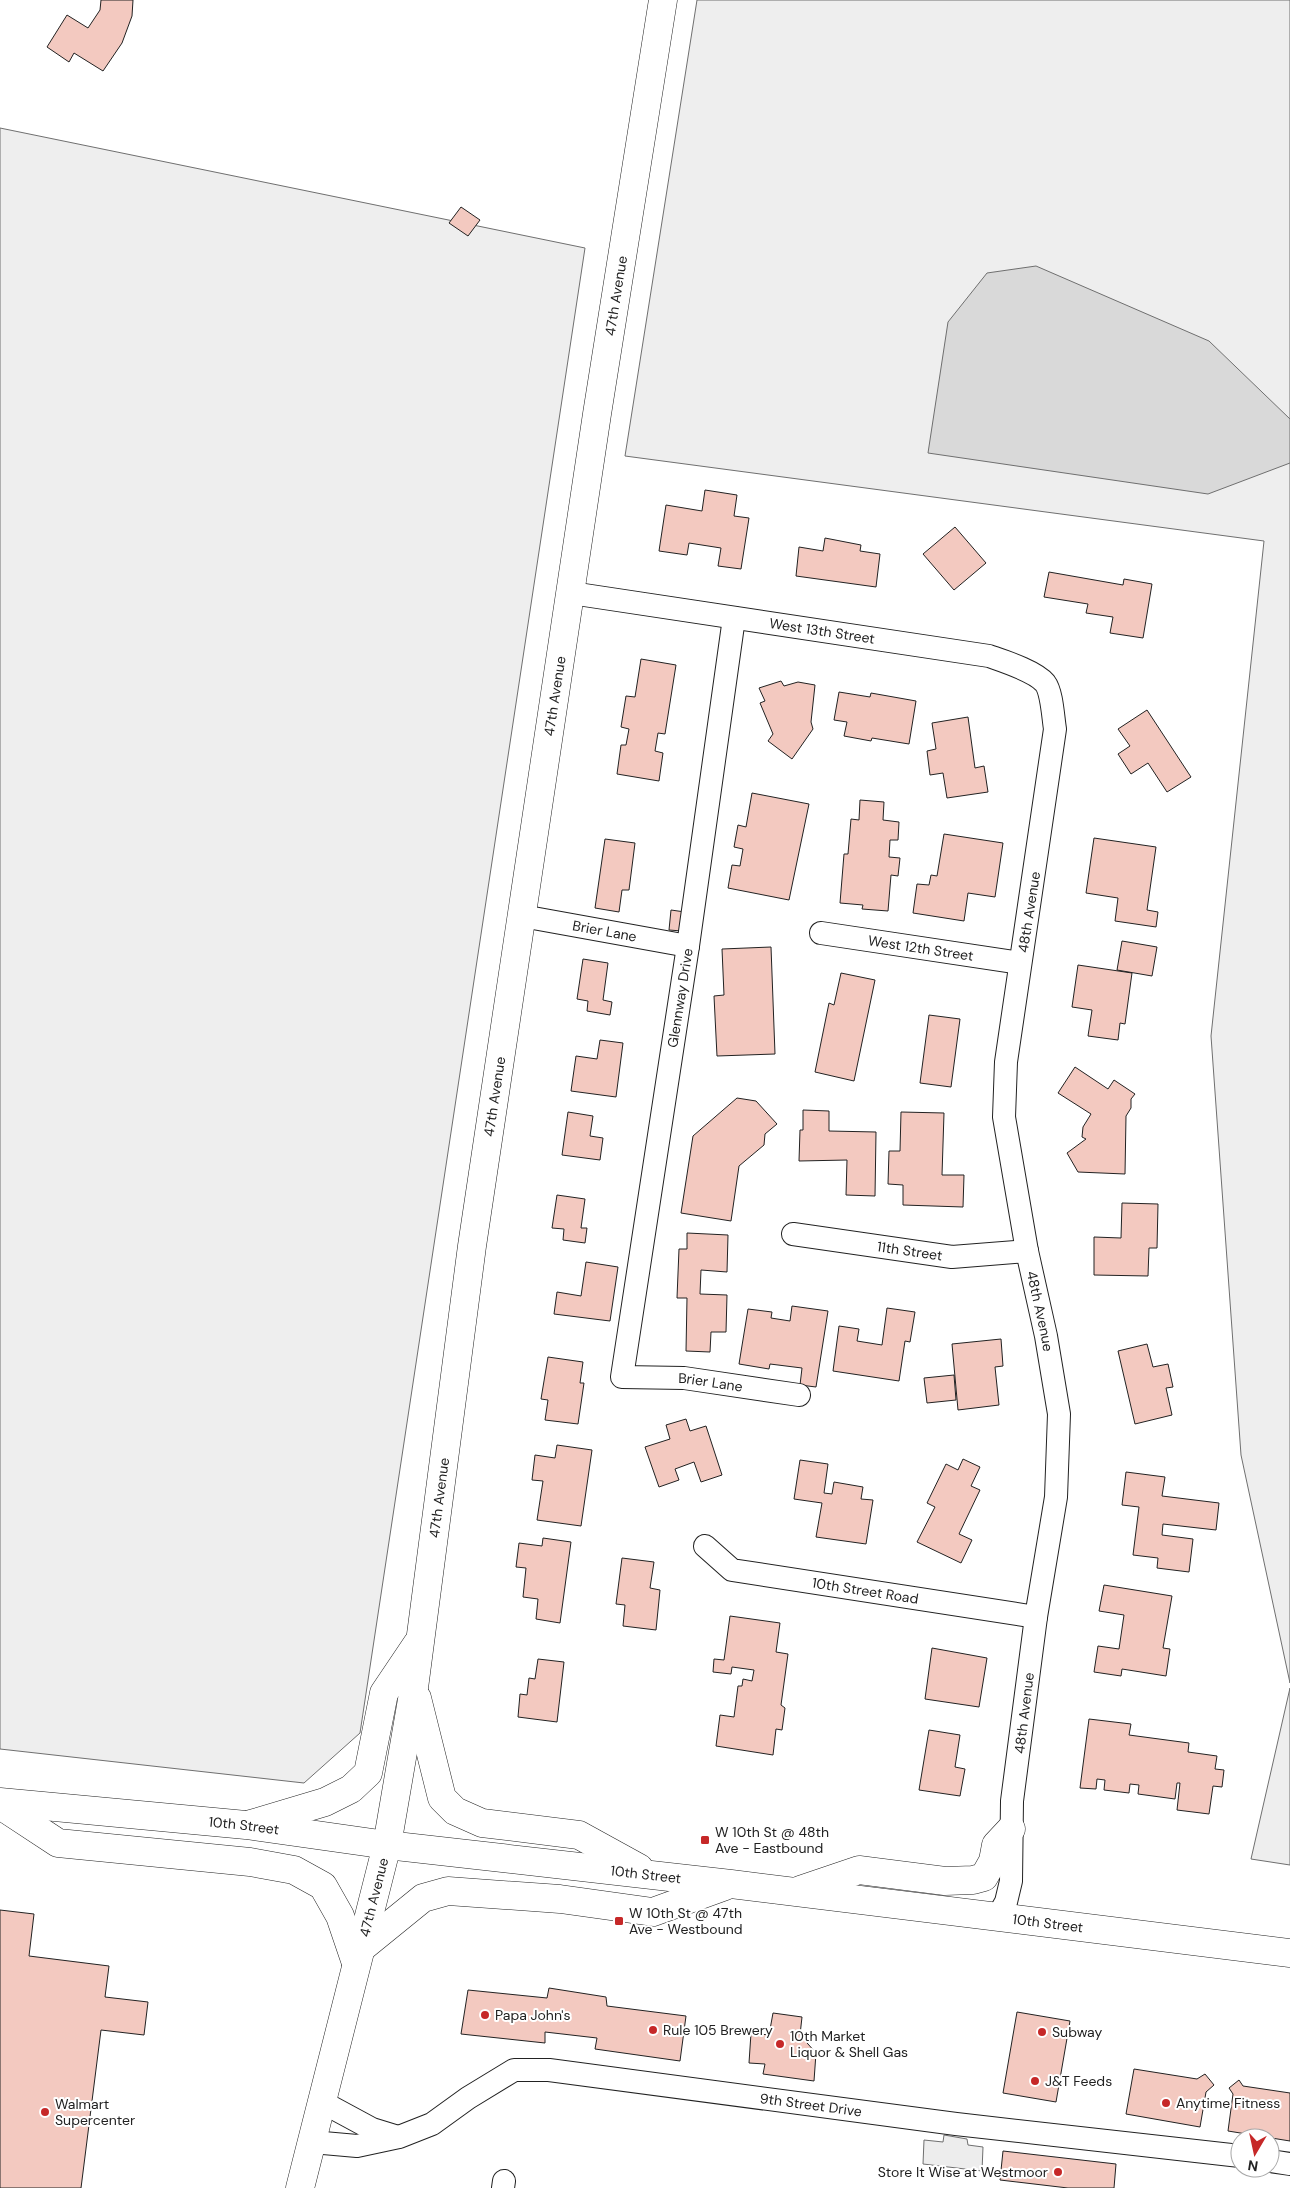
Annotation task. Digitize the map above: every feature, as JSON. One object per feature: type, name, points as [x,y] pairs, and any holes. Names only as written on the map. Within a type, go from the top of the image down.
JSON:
[{"type":"main road","name":"47th Avenue","points":[[300,2188],[386,1845],[414,1688],[472,1246],[597,414],[664,0]]},
{"type":"main road","points":[[246,1825],[325,1802],[351,1789],[368,1773],[384,1693],[420,1641]]},
{"type":"main road","points":[[414,1688],[442,1798],[455,1811],[482,1823],[579,1835],[652,1875]]},
{"type":"main road","points":[[0,1804],[58,1843],[250,1862],[294,1870],[323,1886],[340,1916],[358,1956],[423,1898],[448,1891],[560,1899],[653,1912],[731,1884]]},
{"type":"main road","name":"10th Street","points":[[0,1804],[246,1825],[386,1845],[731,1884],[1290,1953]]},
{"type":"main road","points":[[792,1892],[859,1870],[945,1881],[973,1880],[984,1877],[993,1861],[996,1845],[1012,1829]]},
{"type":"street","name":"West 13th Street","points":[[571,594],[989,656],[1022,668],[1045,683],[1052,705]]},
{"type":"street","name":"Glennway Drive","points":[[622,1377],[688,946],[734,618]]},
{"type":"street","name":"48th Avenue","points":[[997,1918],[1006,1902],[1011,1881],[1012,1801],[1036,1617],[1056,1497],[1058,1414],[1046,1336],[1027,1251],[1004,1117],[1006,1062],[1055,729],[1052,705]]},
{"type":"street","name":"Brier Lane","points":[[522,916],[688,946]]},
{"type":"street","name":"West 12th Street","points":[[821,933],[1020,963]]},
{"type":"street","name":"11th Street","points":[[793,1234],[952,1257],[1027,1251]]},
{"type":"street","name":"Brier Lane","points":[[622,1377],[684,1378],[799,1395]]},
{"type":"street","name":"10th Street Road","points":[[706,1546],[732,1570],[1036,1617]]},
{"type":"street","name":"9th Street Drive","points":[[312,2142],[357,2146],[399,2137],[432,2124],[468,2098],[514,2070],[549,2070],[956,2124],[1230,2155]]},
{"type":"street","points":[[322,2102],[372,2129],[399,2137]]},
{"type":"shaded area","points":[[697,0],[1290,0],[1290,1683],[1241,1455],[1211,1036],[1264,541],[625,456]]},
{"type":"shaded area","points":[[0,128],[585,248],[360,1733],[304,1783],[0,1749]]},
{"type":"shaded area","points":[[1036,266],[1209,341],[1290,419],[1290,463],[1208,494],[928,453],[948,322],[987,273]]},
{"type":"shaded area","points":[[1290,1688],[1290,1865],[1251,1859]]},
{"type":"shaded area","points":[[944,2135],[967,2139],[968,2145],[983,2147],[982,2171],[923,2164],[924,2140],[943,2142]]},
{"type":"building","points":[[101,0],[133,0],[132,16],[122,43],[103,71],[74,53],[69,62],[47,47],[67,15],[88,28],[100,10]]},
{"type":"building","points":[[461,207],[480,220],[468,236],[449,223]]},
{"type":"building","points":[[705,490],[737,495],[734,516],[749,518],[741,569],[718,566],[721,548],[689,543],[687,555],[659,551],[666,505],[702,511]]},
{"type":"building","points":[[955,527],[986,563],[954,590],[923,554]]},
{"type":"building","points":[[825,538],[861,545],[860,551],[880,554],[876,587],[796,576],[799,547],[823,551]]},
{"type":"building","points":[[1049,572],[1123,585],[1124,579],[1152,584],[1143,638],[1110,633],[1113,617],[1086,613],[1088,604],[1044,597]]},
{"type":"building","points":[[641,659],[676,665],[665,734],[658,733],[655,751],[663,753],[659,781],[617,774],[621,745],[626,745],[629,729],[621,727],[626,696],[635,697]]},
{"type":"building","points":[[781,681],[784,686],[798,682],[815,685],[811,722],[813,729],[792,759],[768,741],[773,734],[760,703],[765,701],[759,688]]},
{"type":"building","points":[[839,692],[870,697],[871,693],[916,701],[909,744],[872,738],[871,741],[844,736],[847,722],[834,720]]},
{"type":"building","points":[[1147,710],[1191,777],[1167,792],[1148,763],[1131,774],[1118,754],[1130,746],[1118,729]]},
{"type":"building","points":[[968,717],[975,768],[984,766],[988,792],[947,798],[943,773],[930,775],[927,751],[936,749],[932,723]]},
{"type":"building","points":[[752,793],[809,804],[789,900],[728,888],[732,865],[740,866],[743,849],[734,847],[738,825],[746,827]]},
{"type":"building","points":[[860,800],[884,802],[883,820],[899,822],[898,840],[890,840],[889,857],[900,858],[898,876],[891,875],[888,911],[862,909],[863,905],[840,903],[844,854],[848,854],[851,819],[859,820]]},
{"type":"building","points":[[944,834],[1003,843],[995,897],[968,893],[964,921],[913,913],[917,884],[929,885],[931,875],[937,876]]},
{"type":"building","points":[[1094,838],[1156,847],[1147,910],[1158,912],[1156,927],[1115,921],[1118,898],[1086,893]]},
{"type":"building","points":[[605,839],[635,843],[629,890],[622,890],[619,912],[595,908]]},
{"type":"building","points":[[671,910],[685,912],[682,931],[669,930]]},
{"type":"building","points":[[1122,941],[1157,947],[1152,976],[1117,970]]},
{"type":"building","points":[[771,947],[775,1054],[717,1056],[714,996],[724,995],[722,949]]},
{"type":"building","points":[[583,959],[608,963],[603,1000],[612,1002],[610,1015],[587,1011],[588,1001],[577,999]]},
{"type":"building","points":[[1078,965],[1132,973],[1125,1024],[1120,1023],[1118,1040],[1088,1036],[1092,1010],[1072,1007]]},
{"type":"building","points":[[841,973],[875,980],[854,1081],[815,1072],[829,1003],[834,1005]]},
{"type":"building","points":[[929,1015],[960,1019],[951,1087],[920,1083]]},
{"type":"building","points":[[600,1040],[623,1043],[616,1097],[571,1091],[576,1056],[597,1059]]},
{"type":"building","points":[[1075,1067],[1108,1089],[1114,1080],[1135,1094],[1131,1099],[1131,1108],[1126,1116],[1125,1174],[1078,1172],[1067,1153],[1086,1139],[1082,1137],[1083,1127],[1091,1114],[1058,1093]]},
{"type":"building","points":[[737,1098],[756,1101],[777,1124],[765,1134],[764,1145],[739,1166],[731,1221],[681,1213],[693,1136]]},
{"type":"building","points":[[803,1110],[829,1111],[829,1131],[876,1132],[875,1196],[846,1195],[847,1160],[799,1161],[800,1130],[803,1130]]},
{"type":"building","points":[[568,1112],[593,1116],[590,1136],[603,1138],[600,1160],[562,1155]]},
{"type":"building","points":[[901,1112],[944,1113],[942,1175],[964,1175],[963,1207],[903,1205],[903,1185],[888,1184],[889,1151],[900,1151]]},
{"type":"building","points":[[557,1195],[585,1199],[581,1228],[587,1228],[585,1243],[563,1240],[564,1229],[552,1228]]},
{"type":"building","points":[[1122,1203],[1158,1204],[1157,1248],[1149,1248],[1148,1276],[1094,1275],[1094,1237],[1121,1238]]},
{"type":"building","points":[[687,1233],[728,1235],[727,1272],[701,1270],[700,1294],[727,1295],[726,1332],[711,1332],[710,1352],[686,1351],[687,1298],[677,1298],[679,1249],[687,1249]]},
{"type":"building","points":[[586,1262],[618,1267],[610,1321],[554,1314],[557,1292],[581,1296]]},
{"type":"building","points":[[792,1306],[828,1311],[816,1387],[800,1385],[802,1368],[770,1364],[769,1369],[739,1364],[748,1309],[772,1312],[771,1318],[790,1321]]},
{"type":"building","points":[[887,1308],[915,1312],[910,1342],[905,1341],[899,1381],[833,1371],[839,1326],[859,1329],[857,1341],[882,1345]]},
{"type":"building","points":[[1001,1339],[1003,1366],[995,1367],[999,1405],[958,1410],[952,1344]]},
{"type":"building","points":[[1147,1344],[1153,1367],[1168,1364],[1173,1387],[1166,1388],[1172,1415],[1135,1424],[1118,1351]]},
{"type":"building","points":[[548,1357],[583,1362],[580,1383],[584,1383],[578,1424],[545,1420],[548,1400],[541,1399]]},
{"type":"building","points":[[954,1375],[956,1400],[927,1403],[924,1378]]},
{"type":"building","points":[[686,1419],[690,1431],[706,1426],[722,1475],[701,1482],[694,1462],[675,1469],[679,1480],[659,1487],[645,1447],[670,1439],[666,1425]]},
{"type":"building","points":[[557,1445],[592,1450],[581,1526],[537,1520],[543,1481],[532,1480],[535,1455],[555,1458]]},
{"type":"building","points":[[963,1459],[980,1467],[971,1486],[980,1490],[959,1534],[972,1540],[961,1563],[917,1542],[935,1507],[927,1503],[946,1464],[958,1470]]},
{"type":"building","points":[[800,1460],[828,1464],[824,1493],[832,1494],[834,1482],[863,1487],[861,1499],[873,1500],[866,1544],[816,1537],[822,1503],[794,1499]]},
{"type":"building","points":[[1126,1472],[1165,1477],[1162,1496],[1219,1503],[1216,1530],[1163,1524],[1162,1535],[1193,1539],[1189,1572],[1157,1568],[1158,1558],[1133,1555],[1139,1507],[1122,1505]]},
{"type":"building","points":[[543,1538],[571,1542],[560,1623],[536,1619],[538,1599],[523,1597],[526,1568],[516,1567],[519,1543],[542,1546]]},
{"type":"building","points":[[622,1558],[654,1562],[650,1588],[660,1590],[656,1630],[623,1626],[625,1605],[616,1604]]},
{"type":"building","points":[[1104,1585],[1172,1596],[1163,1648],[1170,1649],[1166,1676],[1122,1669],[1121,1676],[1094,1672],[1098,1646],[1119,1649],[1124,1615],[1099,1611]]},
{"type":"building","points":[[730,1616],[780,1623],[776,1652],[788,1654],[781,1705],[785,1708],[782,1730],[776,1729],[773,1755],[716,1746],[720,1715],[734,1717],[738,1686],[742,1686],[743,1679],[752,1681],[754,1670],[732,1667],[731,1674],[713,1672],[714,1659],[724,1660]]},
{"type":"building","points":[[932,1648],[987,1658],[979,1707],[925,1699]]},
{"type":"building","points":[[538,1659],[564,1662],[557,1722],[518,1717],[520,1694],[527,1695],[529,1678],[535,1679]]},
{"type":"building","points":[[1089,1719],[1131,1724],[1129,1735],[1189,1743],[1188,1752],[1217,1756],[1215,1769],[1224,1770],[1222,1787],[1213,1786],[1209,1814],[1177,1810],[1180,1783],[1177,1783],[1175,1799],[1138,1794],[1139,1785],[1130,1784],[1129,1793],[1104,1790],[1105,1780],[1097,1779],[1096,1789],[1080,1788]]},
{"type":"building","points":[[929,1730],[960,1735],[955,1767],[965,1769],[960,1796],[919,1790]]},
{"type":"building","name":"Walmart Supercenter","points":[[0,1910],[34,1914],[29,1956],[109,1966],[105,1997],[148,2002],[144,2035],[101,2030],[81,2188],[0,2188]]},
{"type":"building","points":[[549,1988],[606,1997],[607,2006],[686,2016],[680,2061],[595,2049],[597,2038],[545,2032],[545,2043],[461,2034],[468,1990],[547,1998]]},
{"type":"building","points":[[1017,2012],[1070,2021],[1056,2102],[1003,2093]]},
{"type":"building","name":"10th Market Liquor & Shell Gas","points":[[773,2013],[802,2017],[800,2035],[816,2053],[814,2081],[763,2074],[765,2064],[749,2063],[751,2033],[769,2035]]},
{"type":"building","name":"Anytime Fitness","points":[[1134,2069],[1197,2079],[1205,2074],[1214,2085],[1206,2092],[1200,2127],[1126,2114]]},
{"type":"building","points":[[1239,2080],[1243,2086],[1290,2093],[1290,2141],[1280,2139],[1280,2128],[1230,2128],[1230,2131],[1228,2131],[1233,2094],[1229,2088]]},
{"type":"building","name":"Store It Wise at Westmoor","points":[[1003,2151],[1116,2164],[1114,2188],[1068,2188],[1000,2180]]},
{"type":"place","name":"W 10th St @ 48th Ave - Eastbound","points":[[705,1840]]},
{"type":"place","name":"W 10th St @ 47th Ave - Westbound","points":[[619,1921]]},
{"type":"place","name":"Papa John's","points":[[485,2015]]},
{"type":"place","name":"Rule 105 Brewery","points":[[653,2030]]},
{"type":"place","name":"Subway","points":[[1042,2032]]},
{"type":"place","name":"10th Market Liquor & Shell Gas","points":[[780,2044]]},
{"type":"place","name":"J&T Feeds","points":[[1035,2081]]},
{"type":"place","name":"Anytime Fitness","points":[[1166,2103]]},
{"type":"place","name":"Walmart Supercenter","points":[[45,2112]]},
{"type":"place","name":"Store It Wise at Westmoor","points":[[1058,2172]]}]
